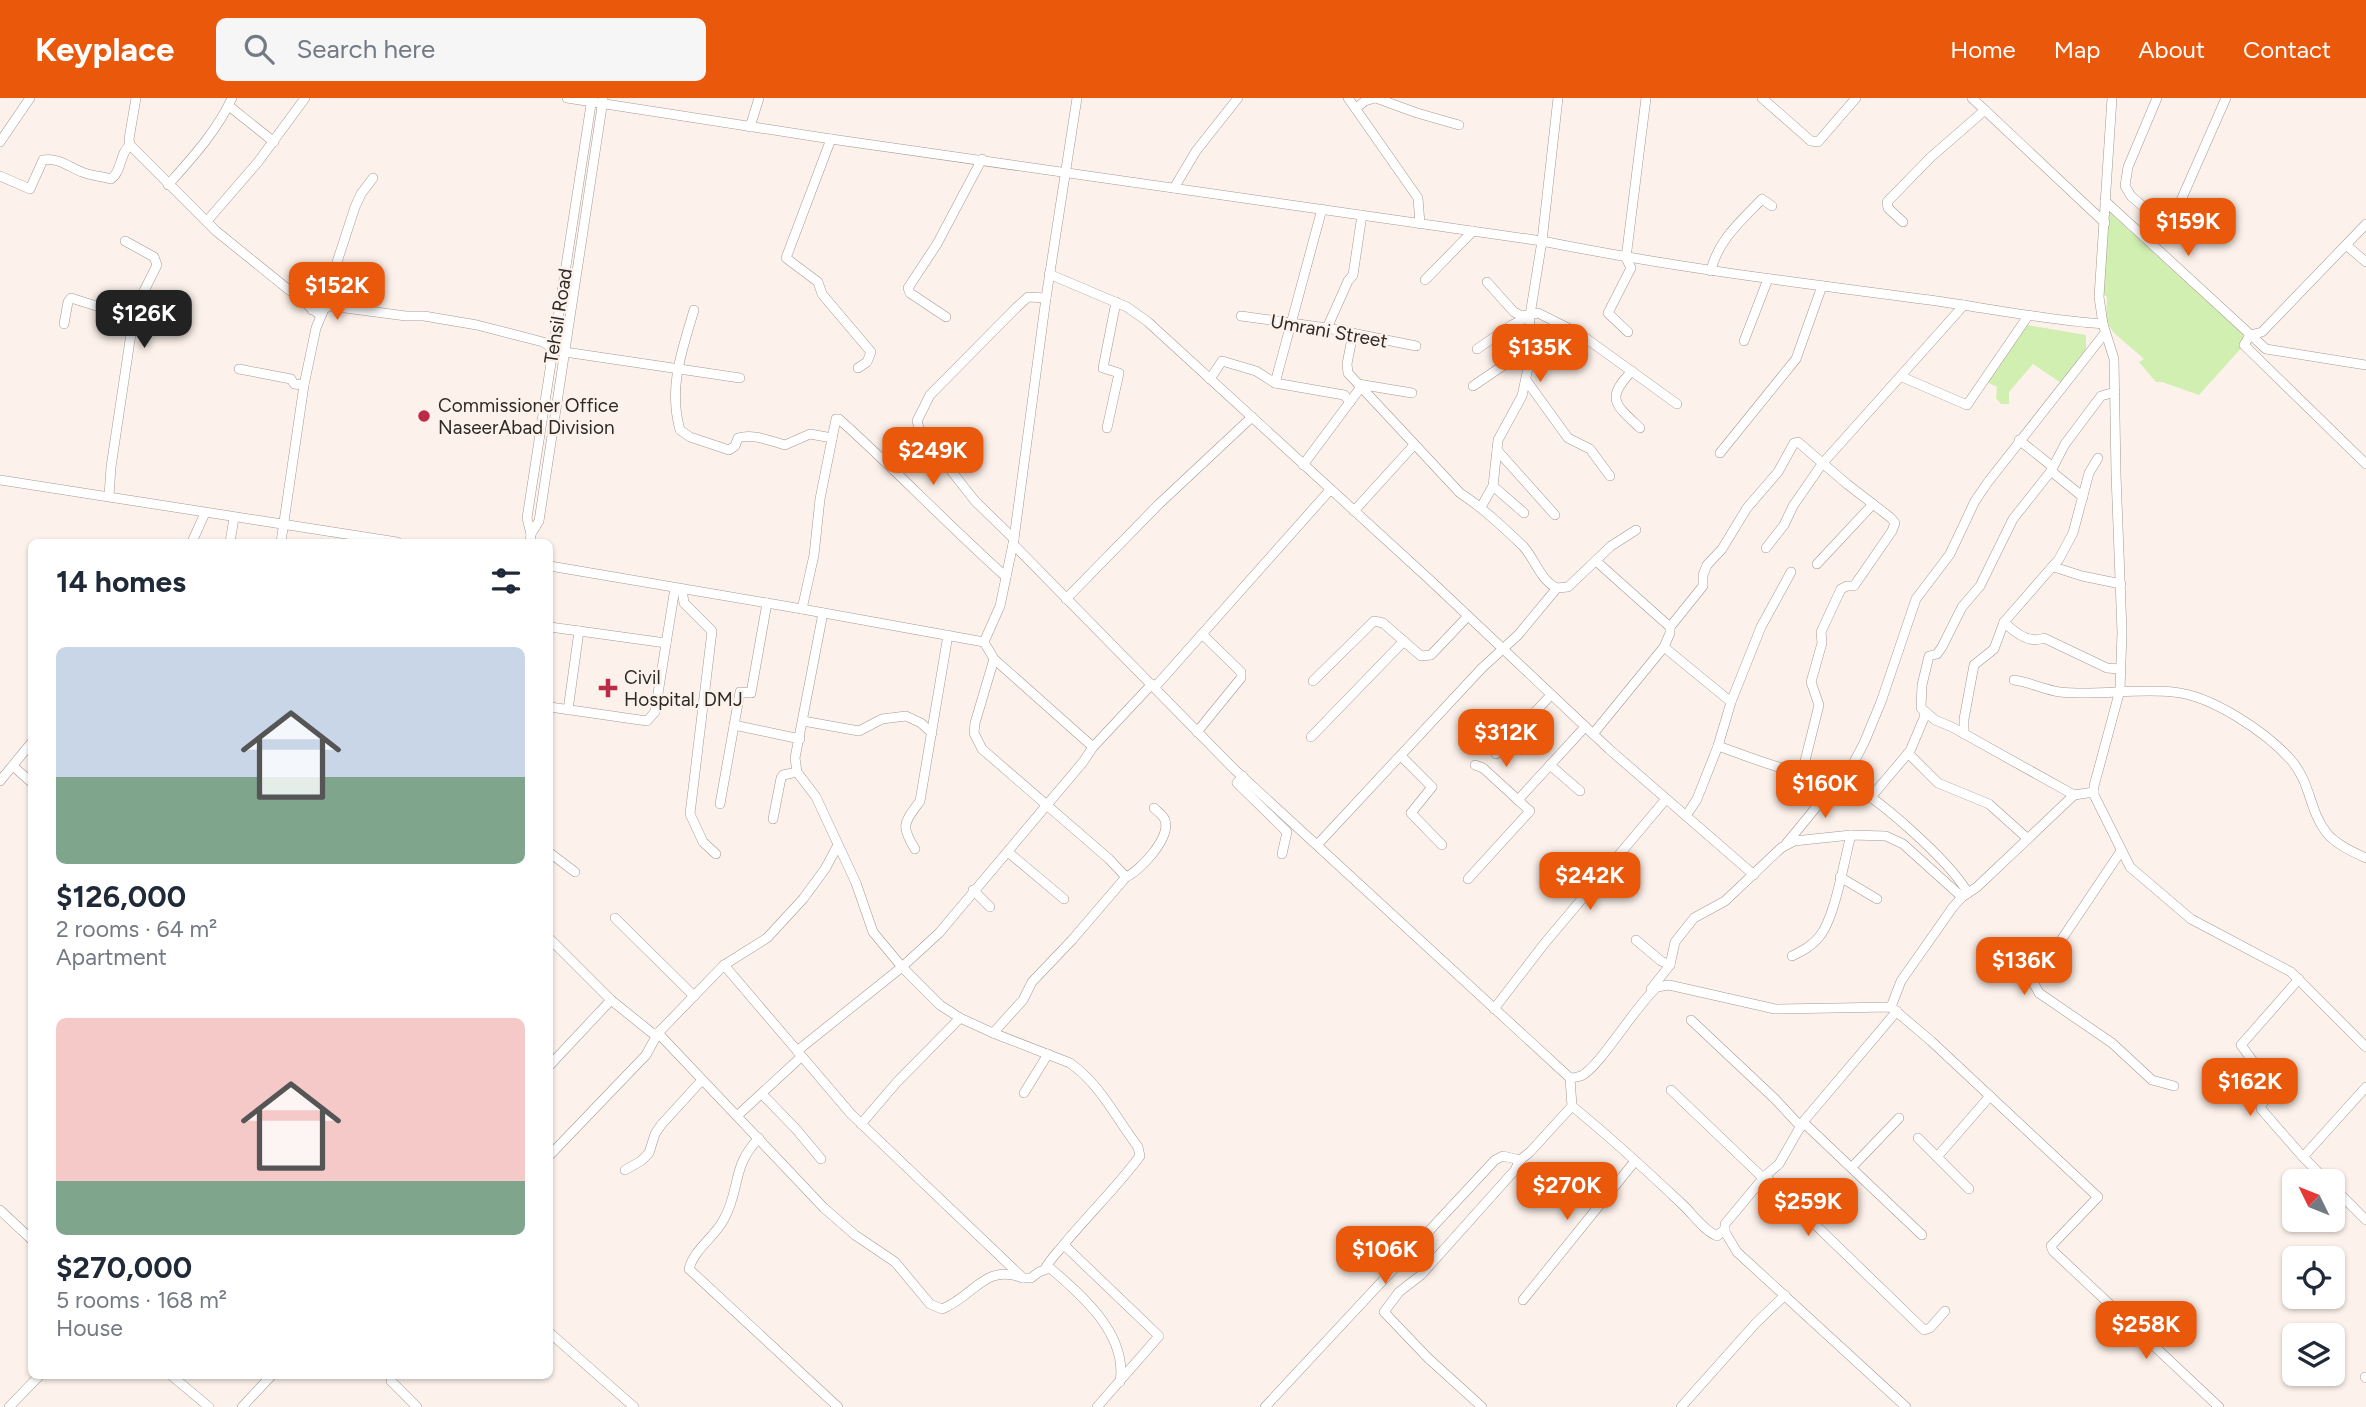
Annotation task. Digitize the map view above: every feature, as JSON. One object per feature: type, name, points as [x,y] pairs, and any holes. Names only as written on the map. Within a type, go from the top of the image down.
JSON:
[{"type":"street","points":[[0,142],[30,98]]},
{"type":"street","points":[[136,98],[130,145],[207,221],[316,313]]},
{"type":"street","points":[[207,221],[274,142],[305,98]]},
{"type":"street","points":[[567,98],[603,101],[750,127],[1473,231],[1626,258],[1964,305],[2104,329]]},
{"type":"street","points":[[750,127],[759,98]]},
{"type":"street","points":[[984,642],[1000,606],[1014,541],[1049,274],[1077,98]]},
{"type":"street","points":[[1174,188],[1196,151],[1238,98]]},
{"type":"street","points":[[1348,98],[1418,198],[1420,224]]},
{"type":"street","points":[[1356,108],[1376,98],[1459,125]]},
{"type":"street","points":[[1481,507],[1493,486],[1501,433],[1516,411],[1526,380],[1530,316],[1542,242],[1558,98]]},
{"type":"street","points":[[1628,332],[1608,313],[1631,268],[1626,258],[1646,98]]},
{"type":"street","points":[[1762,98],[1811,141],[1818,142],[1856,98]]},
{"type":"street","points":[[1972,98],[2105,223]]},
{"type":"street","points":[[2112,98],[2099,297],[2104,329],[2114,359],[2121,584],[2120,691],[2094,792],[2097,805],[2130,867],[2192,919],[2284,967],[2366,1047]]},
{"type":"street","points":[[2157,98],[2128,167],[2125,186],[2130,196],[2162,223],[2171,223],[2226,98]]},
{"type":"street","name":"Tehsil Road","points":[[530,538],[527,518],[592,100]]},
{"type":"street","points":[[530,538],[538,522],[603,101]]},
{"type":"street","points":[[168,185],[202,146],[230,102],[274,142]]},
{"type":"street","points":[[1903,222],[1888,208],[1887,202],[1931,157],[1985,110]]},
{"type":"street","points":[[831,139],[786,258],[818,282],[822,293],[871,352],[867,362],[858,368]]},
{"type":"street","points":[[0,176],[30,189],[43,160],[47,158],[82,172],[111,179],[115,176],[125,149],[130,145]]},
{"type":"street","points":[[946,317],[910,293],[908,288],[937,244],[982,159]]},
{"type":"street","points":[[282,539],[316,313],[325,299],[355,207],[373,178]]},
{"type":"street","points":[[1712,271],[1714,259],[1731,231],[1762,199],[1772,206]]},
{"type":"street","points":[[2105,201],[2266,349],[2366,365]]},
{"type":"street","points":[[1275,383],[1322,209]]},
{"type":"street","points":[[1327,328],[1353,275],[1362,215]]},
{"type":"street","points":[[2366,224],[2262,332],[2250,335],[2245,341],[2246,348],[2366,464]]},
{"type":"street","points":[[1425,280],[1473,231]]},
{"type":"street","points":[[109,496],[132,327],[131,317],[157,265],[154,257],[125,241]]},
{"type":"street","points":[[2346,245],[2366,262]]},
{"type":"street","points":[[1049,274],[1116,302],[1148,322],[1585,727],[1754,875]]},
{"type":"street","points":[[1744,341],[1768,279]]},
{"type":"street","points":[[1487,282],[1514,312],[1530,316]]},
{"type":"street","points":[[1720,453],[1796,359],[1822,286]]},
{"type":"street","points":[[64,324],[71,298],[131,317]]},
{"type":"street","points":[[1046,298],[1028,298],[1017,306],[930,395],[917,421],[920,432],[975,501],[1066,599],[1154,685],[1197,732],[1570,1078],[1572,1106],[1530,1153],[1517,1159],[1503,1156],[1495,1160],[1265,1407]]},
{"type":"street","points":[[1107,428],[1119,373],[1103,368],[1116,302]]},
{"type":"street","points":[[1766,548],[1784,525],[1793,506],[1822,464],[1853,426],[1902,377],[1964,305]]},
{"type":"street","points":[[316,313],[330,306],[424,316],[530,338],[565,352],[740,378]]},
{"type":"street","points":[[694,310],[673,395],[680,430],[729,450],[742,436],[758,437],[785,445],[810,434],[832,438]]},
{"type":"street","points":[[1477,349],[1512,325],[1538,313],[1580,334],[1677,404]]},
{"type":"street","name":"Umrani Street","points":[[1241,316],[1327,328],[1416,346]]},
{"type":"street","points":[[1902,377],[1967,405],[2028,316]]},
{"type":"street","points":[[1844,781],[1881,702],[1916,599],[1950,554],[1975,500],[2019,440],[2043,414],[2104,329]]},
{"type":"street","points":[[1353,333],[1347,364],[1348,373],[1460,493],[1481,507],[1525,548],[1549,585],[1557,588],[1568,587],[1611,546],[1636,530]]},
{"type":"street","points":[[1473,386],[1529,353]]},
{"type":"street","points":[[1210,379],[1222,361],[1256,371],[1275,383],[1345,395],[1350,402]]},
{"type":"street","points":[[239,369],[291,379],[294,383],[304,385]]},
{"type":"street","points":[[1632,371],[1615,390],[1615,399],[1625,414],[1640,428]]},
{"type":"street","points":[[1526,380],[1568,438],[1590,449],[1610,476]]},
{"type":"street","points":[[1359,386],[1412,393]]},
{"type":"street","points":[[1303,465],[1359,386]]},
{"type":"street","points":[[2094,792],[2074,794],[1924,713],[1921,699],[1929,656],[1938,652],[1962,607],[1983,580],[2013,519],[2052,469],[2064,444],[2101,396],[2115,392]]},
{"type":"street","points":[[1066,599],[1159,504],[1252,417]]},
{"type":"street","points":[[802,609],[814,555],[820,499],[835,420],[839,419],[1006,578]]},
{"type":"street","points":[[2019,440],[2083,497]]},
{"type":"street","points":[[1593,734],[1664,647],[1670,627],[1703,586],[1707,565],[1722,549],[1748,508],[1778,472],[1794,443],[1798,442],[1895,523],[1854,586],[1842,589],[1821,632],[1822,643],[1811,682],[1819,705],[1802,773]]},
{"type":"street","points":[[1354,511],[1414,445]]},
{"type":"street","points":[[1497,450],[1555,515]]},
{"type":"street","points":[[1964,734],[1974,665],[1994,649],[2004,622],[2054,567],[2073,533],[2089,473],[2098,458]]},
{"type":"street","points":[[0,480],[377,539]]},
{"type":"street","points":[[1493,486],[1524,513]]},
{"type":"street","points":[[737,1116],[762,1094],[799,1054],[939,933],[1093,747],[1202,634],[1330,490]]},
{"type":"street","points":[[1817,564],[1873,504]]},
{"type":"street","points":[[193,539],[205,513]]},
{"type":"street","points":[[230,539],[234,518]]},
{"type":"street","points":[[1596,561],[1670,627]]},
{"type":"street","points":[[553,567],[984,642],[994,659],[1093,747]]},
{"type":"street","points":[[2054,567],[2121,584]]},
{"type":"street","points":[[1686,816],[1698,799],[1731,702],[1761,627],[1791,572]]},
{"type":"street","points":[[553,707],[647,721],[651,718],[655,712],[678,588]]},
{"type":"street","points":[[678,588],[684,603],[712,631],[691,814],[703,842],[716,854]]},
{"type":"street","points":[[1317,845],[1502,648],[1518,635],[1557,588]]},
{"type":"street","points":[[720,804],[740,692],[751,693],[767,603]]},
{"type":"street","points":[[553,942],[611,1000],[652,1033],[657,1033],[824,1208],[855,1235],[895,1262],[930,1304],[942,1309],[957,1303],[985,1279],[999,1273],[1031,1278],[1045,1269],[1082,1221],[1126,1176],[1140,1156],[1138,1147],[1098,1088],[1070,1063],[993,1033],[960,1018],[940,1005],[902,967],[873,932],[856,883],[816,797],[797,772],[795,758],[823,613]]},
{"type":"street","points":[[1313,681],[1374,621],[1383,623],[1421,656],[1431,655],[1468,616]]},
{"type":"street","points":[[2004,622],[2028,639],[2038,641],[2044,638],[2107,668],[2120,669]]},
{"type":"street","points":[[553,627],[666,643]]},
{"type":"street","points":[[568,709],[579,631]]},
{"type":"street","points":[[1197,732],[1241,678],[1241,672],[1202,634]]},
{"type":"street","points":[[915,849],[904,831],[904,825],[920,801],[948,635]]},
{"type":"street","points":[[1311,737],[1404,641]]},
{"type":"street","points":[[1664,647],[1731,702]]},
{"type":"street","points":[[994,659],[974,733],[982,749],[1109,859],[1126,877]]},
{"type":"street","points":[[2014,680],[2059,692],[2174,692],[2202,700],[2264,734],[2292,761],[2306,780],[2316,813],[2327,834],[2366,858]]},
{"type":"street","points":[[1496,754],[1551,695]]},
{"type":"street","points":[[1871,797],[1908,753],[1924,713]]},
{"type":"street","points":[[803,721],[859,731],[882,719],[906,716],[921,723],[932,733]]},
{"type":"street","points":[[734,725],[800,739]]},
{"type":"street","points":[[1518,800],[1585,727]]},
{"type":"street","points":[[1718,746],[1802,773],[1833,777],[1871,797],[1943,862],[1965,895]]},
{"type":"street","points":[[0,781],[28,747]]},
{"type":"street","points":[[1908,753],[1938,783],[1989,804],[2028,839]]},
{"type":"street","points":[[1401,756],[1432,787],[1411,813],[1442,845]]},
{"type":"street","points":[[1468,879],[1530,811],[1483,768],[1475,765]]},
{"type":"street","points":[[1550,765],[1580,791]]},
{"type":"street","points":[[13,766],[28,779]]},
{"type":"street","points":[[772,819],[781,778],[783,775],[797,772]]},
{"type":"street","points":[[1242,776],[1237,783],[1287,832],[1282,854]]},
{"type":"street","points":[[1570,1078],[1600,1048],[1670,965],[1675,942],[1694,918],[1712,911],[1725,901],[1786,844],[1818,805],[1833,777]]},
{"type":"street","points":[[1906,1407],[1737,1252],[1725,1224],[1765,1176],[1779,1164],[1802,1125],[1894,1009],[1901,981],[1965,895],[2074,794]]},
{"type":"street","points":[[1494,1009],[1585,894],[1666,799]]},
{"type":"street","points":[[993,1033],[1023,1000],[1032,982],[1081,931],[1126,877],[1133,874],[1151,855],[1164,835],[1166,824],[1154,808]]},
{"type":"street","points":[[1786,844],[1851,835],[1886,836],[1895,839],[1965,895]]},
{"type":"street","points":[[1792,956],[1821,936],[1851,835]]},
{"type":"street","points":[[553,1152],[646,1055],[657,1033],[724,965],[767,938],[803,899],[825,869],[838,845]]},
{"type":"street","points":[[2121,851],[2034,982],[2039,993],[2112,1043],[2152,1080],[2174,1086]]},
{"type":"street","points":[[1008,852],[1064,899]]},
{"type":"street","points":[[553,855],[575,872]]},
{"type":"street","points":[[1840,877],[1877,899]]},
{"type":"street","points":[[973,890],[990,907]]},
{"type":"street","points":[[615,918],[695,996]]},
{"type":"street","points":[[1636,940],[1661,961],[1670,965]]},
{"type":"street","points":[[724,965],[862,1124],[1023,1278]]},
{"type":"street","points":[[2299,979],[2241,1045],[2274,1090],[2261,1105],[2262,1109],[2315,1169]]},
{"type":"street","points":[[1570,1078],[1583,1075],[1657,987],[1669,985],[1775,1009],[1894,1009],[2098,1197],[2051,1246],[2053,1251],[2219,1407]]},
{"type":"street","points":[[553,1062],[611,1000]]},
{"type":"street","points":[[862,1124],[897,1082],[960,1018]]},
{"type":"street","points":[[1691,1020],[1922,1235]]},
{"type":"street","points":[[1024,1093],[1048,1055]]},
{"type":"street","points":[[625,1170],[649,1153],[661,1125],[702,1080]]},
{"type":"street","points":[[2303,1157],[2366,1087]]},
{"type":"street","points":[[1671,1090],[1761,1176],[1765,1176],[1924,1330],[1930,1328],[1945,1311]]},
{"type":"street","points":[[762,1094],[821,1159]]},
{"type":"street","points":[[1937,1157],[1990,1096]]},
{"type":"street","points":[[1572,1106],[1635,1161],[1710,1233],[1717,1236],[1725,1229]]},
{"type":"street","points":[[1852,1167],[1899,1118]]},
{"type":"street","points":[[759,1138],[747,1150],[738,1169],[723,1222],[697,1253],[689,1269],[838,1407]]},
{"type":"street","points":[[1918,1138],[1969,1189]]},
{"type":"street","points":[[1482,1407],[1428,1358],[1384,1312],[1399,1292],[1421,1275],[1515,1170],[1517,1159]]},
{"type":"street","points":[[1523,1300],[1635,1161]]},
{"type":"street","points":[[2345,1199],[2366,1220]]},
{"type":"street","points":[[0,1210],[28,1236]]},
{"type":"street","points":[[1064,1245],[1159,1336],[1097,1407]]},
{"type":"street","points":[[1045,1269],[1050,1268],[1091,1305],[1106,1327],[1119,1355],[1122,1369],[1120,1381]]},
{"type":"street","points":[[1681,1407],[1755,1324],[1785,1295]]},
{"type":"street","points":[[553,1336],[634,1407]]},
{"type":"street","points":[[9,1407],[36,1379]]},
{"type":"street","points":[[176,1379],[209,1407]]},
{"type":"street","points":[[242,1407],[268,1379]]},
{"type":"street","points":[[391,1381],[417,1407]]},
{"type":"green space","points":[[2109,212],[2243,334],[2243,346],[2199,395],[2156,382],[2139,362],[2144,359],[2114,333],[2106,321],[2107,297],[2101,293]]},
{"type":"green space","points":[[2027,325],[2086,335],[2086,349],[2061,383],[2033,364],[2009,392],[2009,404],[2001,404],[1996,398],[1997,387],[1987,382]]},
{"type":"place","name":"Commissioner Office NaseerAbad Division","points":[[424,416]]},
{"type":"place","name":"Civil Hospital, DMJ","points":[[608,688]]}]
